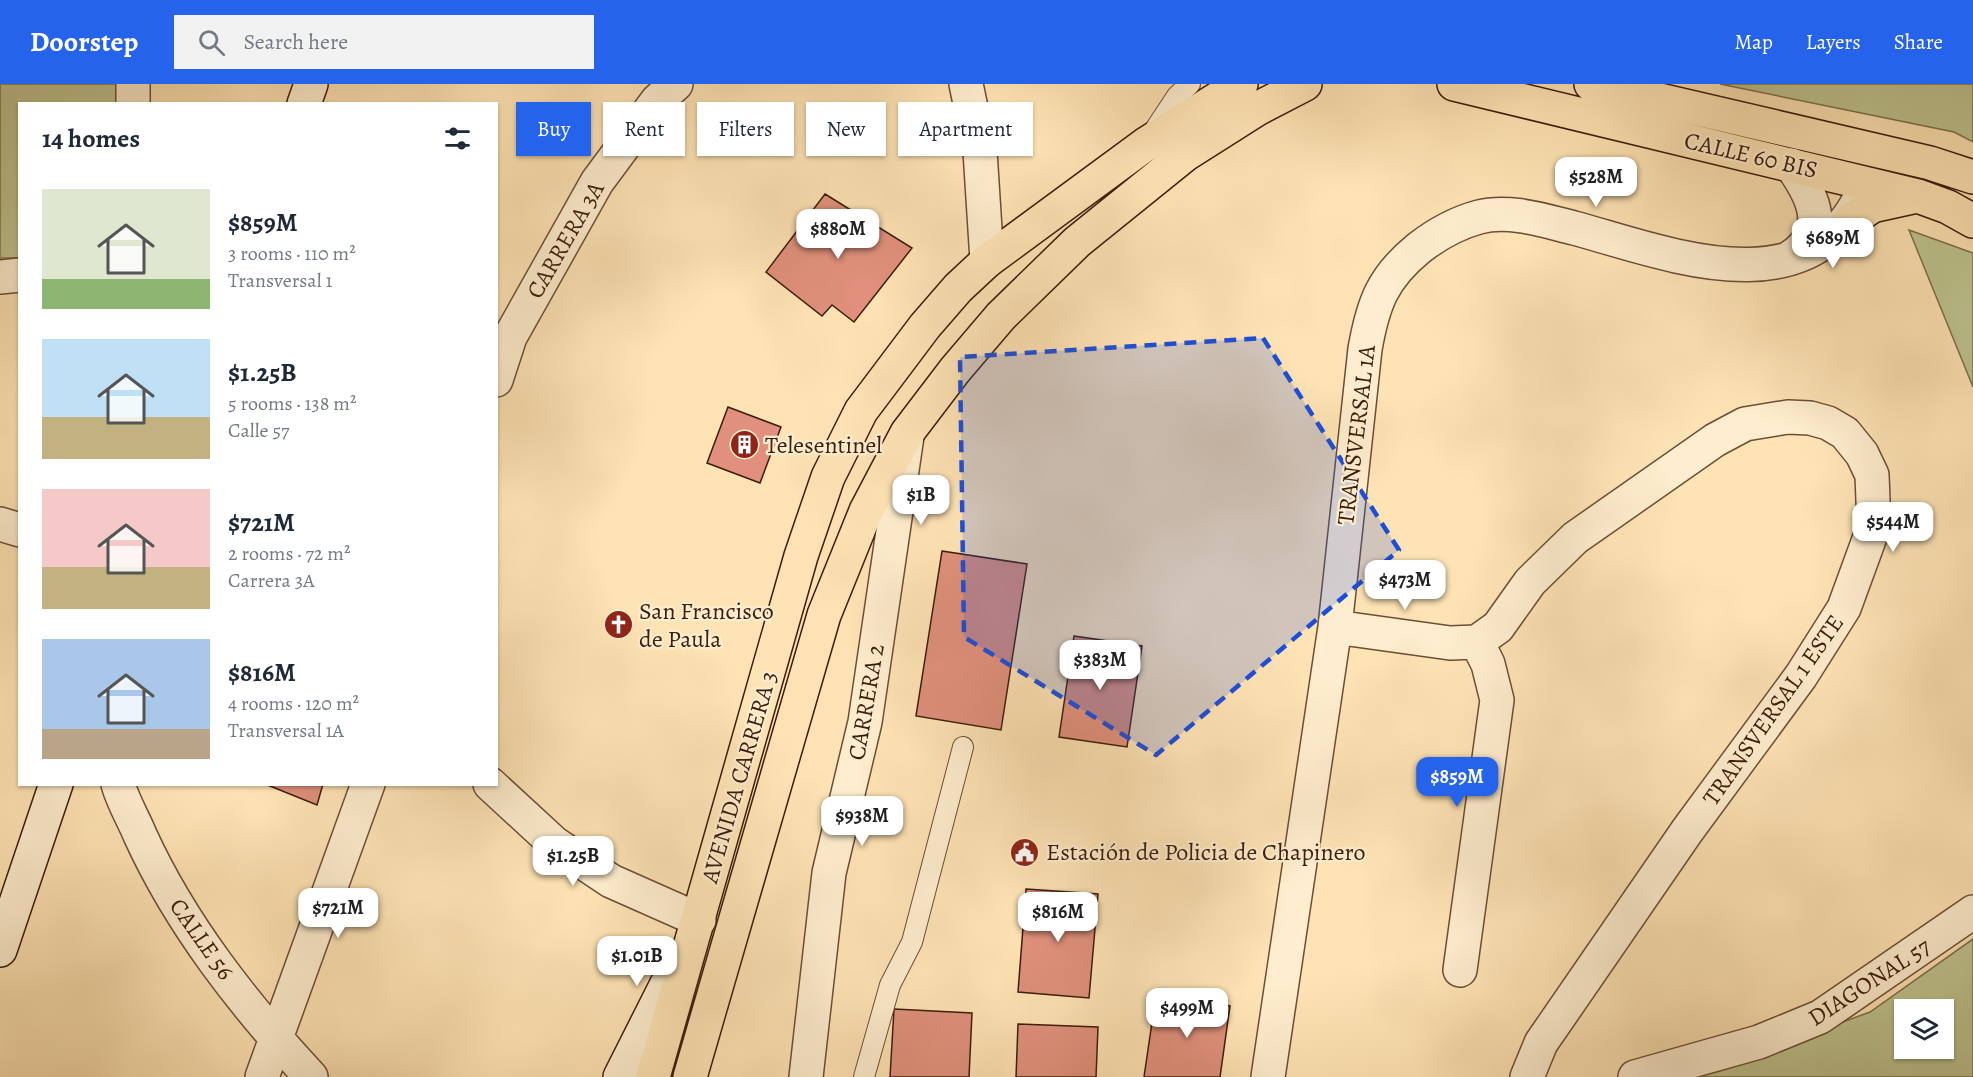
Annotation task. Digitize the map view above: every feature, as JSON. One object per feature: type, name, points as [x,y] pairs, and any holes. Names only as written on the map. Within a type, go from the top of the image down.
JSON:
[{"type":"main road","points":[[1146,144],[1241,84]]},
{"type":"main road","name":"AVENIDA CARRERA 3","points":[[690,1077],[824,615],[866,511],[907,433],[955,370],[1001,316],[1077,242],[1186,154],[1257,109],[1305,84]]},
{"type":"main road","name":"CALLE 60 BIS","points":[[1454,84],[1918,196],[1948,207],[1973,221]]},
{"type":"main road","name":"CALLE 60 BIS","points":[[1591,84],[1846,142],[1930,163],[1973,177]]},
{"type":"main road","name":"AVENIDA CARRERA 3","points":[[653,1077],[801,556],[828,477],[861,411],[925,326],[987,261],[1146,144]]},
{"type":"main road","points":[[1846,223],[1872,206],[1918,196]]},
{"type":"street","points":[[133,84],[133,102]]},
{"type":"street","points":[[305,102],[311,84]]},
{"type":"street","name":"CARRERA 3A","points":[[498,364],[503,324],[597,182],[657,101],[676,84]]},
{"type":"street","points":[[966,84],[980,152],[987,261]]},
{"type":"street","points":[[1846,142],[1858,162],[1864,182]]},
{"type":"street","points":[[1784,261],[1808,244],[1815,214],[1807,188],[1791,165]]},
{"type":"street","name":"TRANSVERSAL 1A","points":[[1268,1077],[1335,627],[1371,314],[1381,289],[1403,261],[1444,230],[1481,217],[1508,215],[1542,220],[1663,253],[1751,265],[1784,261],[1819,248],[1846,223],[1862,193],[1864,182]]},
{"type":"street","points":[[0,277],[18,275]]},
{"type":"street","name":"TRANSVERSAL 1 ESTE","points":[[1477,642],[1498,627],[1530,582],[1575,538],[1715,440],[1745,424],[1788,417],[1810,418],[1828,423],[1845,434],[1863,454],[1872,475],[1874,526],[1844,608],[1807,668],[1687,831],[1541,1043],[1528,1077]]},
{"type":"street","name":"CARRERA 2","points":[[806,1077],[829,873],[865,722],[907,433]]},
{"type":"street","points":[[0,524],[18,529]]},
{"type":"street","points":[[1335,627],[1450,643],[1477,642],[1492,674],[1497,700],[1460,970]]},
{"type":"street","points":[[0,950],[55,786]]},
{"type":"street","name":"CALLE 56","points":[[119,786],[161,881],[207,951],[275,1038],[311,1077]]},
{"type":"street","points":[[262,1077],[367,786]]},
{"type":"street","points":[[492,786],[554,843],[611,881],[699,920],[620,1077]]},
{"type":"street","name":"DIAGONAL 57","points":[[1646,1075],[1759,1042],[1820,1017],[1973,912]]},
{"type":"lane","points":[[1146,144],[1177,96],[1190,84]]},
{"type":"lane","points":[[864,1077],[890,985],[912,942],[963,747]]},
{"type":"highlighted area","points":[[1263,338],[1399,550],[1156,755],[964,637],[960,357]]},
{"type":"green space","points":[[0,84],[121,84],[122,102],[18,102],[18,258],[0,258]]},
{"type":"green space","points":[[1720,84],[1973,84],[1973,142],[1954,132]]},
{"type":"green space","points":[[1909,230],[1973,253],[1973,387]]},
{"type":"green space","points":[[1973,939],[1973,1077],[1693,1077],[1870,1012]]},
{"type":"building","points":[[825,194],[912,248],[854,322],[832,305],[822,316],[766,272]]},
{"type":"building","name":"Telesentinel","points":[[728,407],[781,427],[760,483],[707,463]]},
{"type":"building","points":[[942,551],[1027,564],[1001,730],[916,716]]},
{"type":"building","points":[[1074,636],[1142,646],[1127,747],[1059,737]]},
{"type":"building","points":[[270,786],[322,786],[317,805]]},
{"type":"building","points":[[1026,889],[1098,894],[1089,998],[1018,992]]},
{"type":"building","points":[[1156,995],[1230,1006],[1220,1077],[1144,1077]]},
{"type":"building","points":[[894,1009],[972,1013],[969,1077],[890,1077]]},
{"type":"building","points":[[1018,1024],[1098,1027],[1096,1077],[1016,1077]]},
{"type":"place","name":"Telesentinel","points":[[744,445]]},
{"type":"place","name":"San Francisco de Paula","points":[[618,625]]},
{"type":"place","name":"Estación de Policia de Chapinero","points":[[1025,852]]}]
